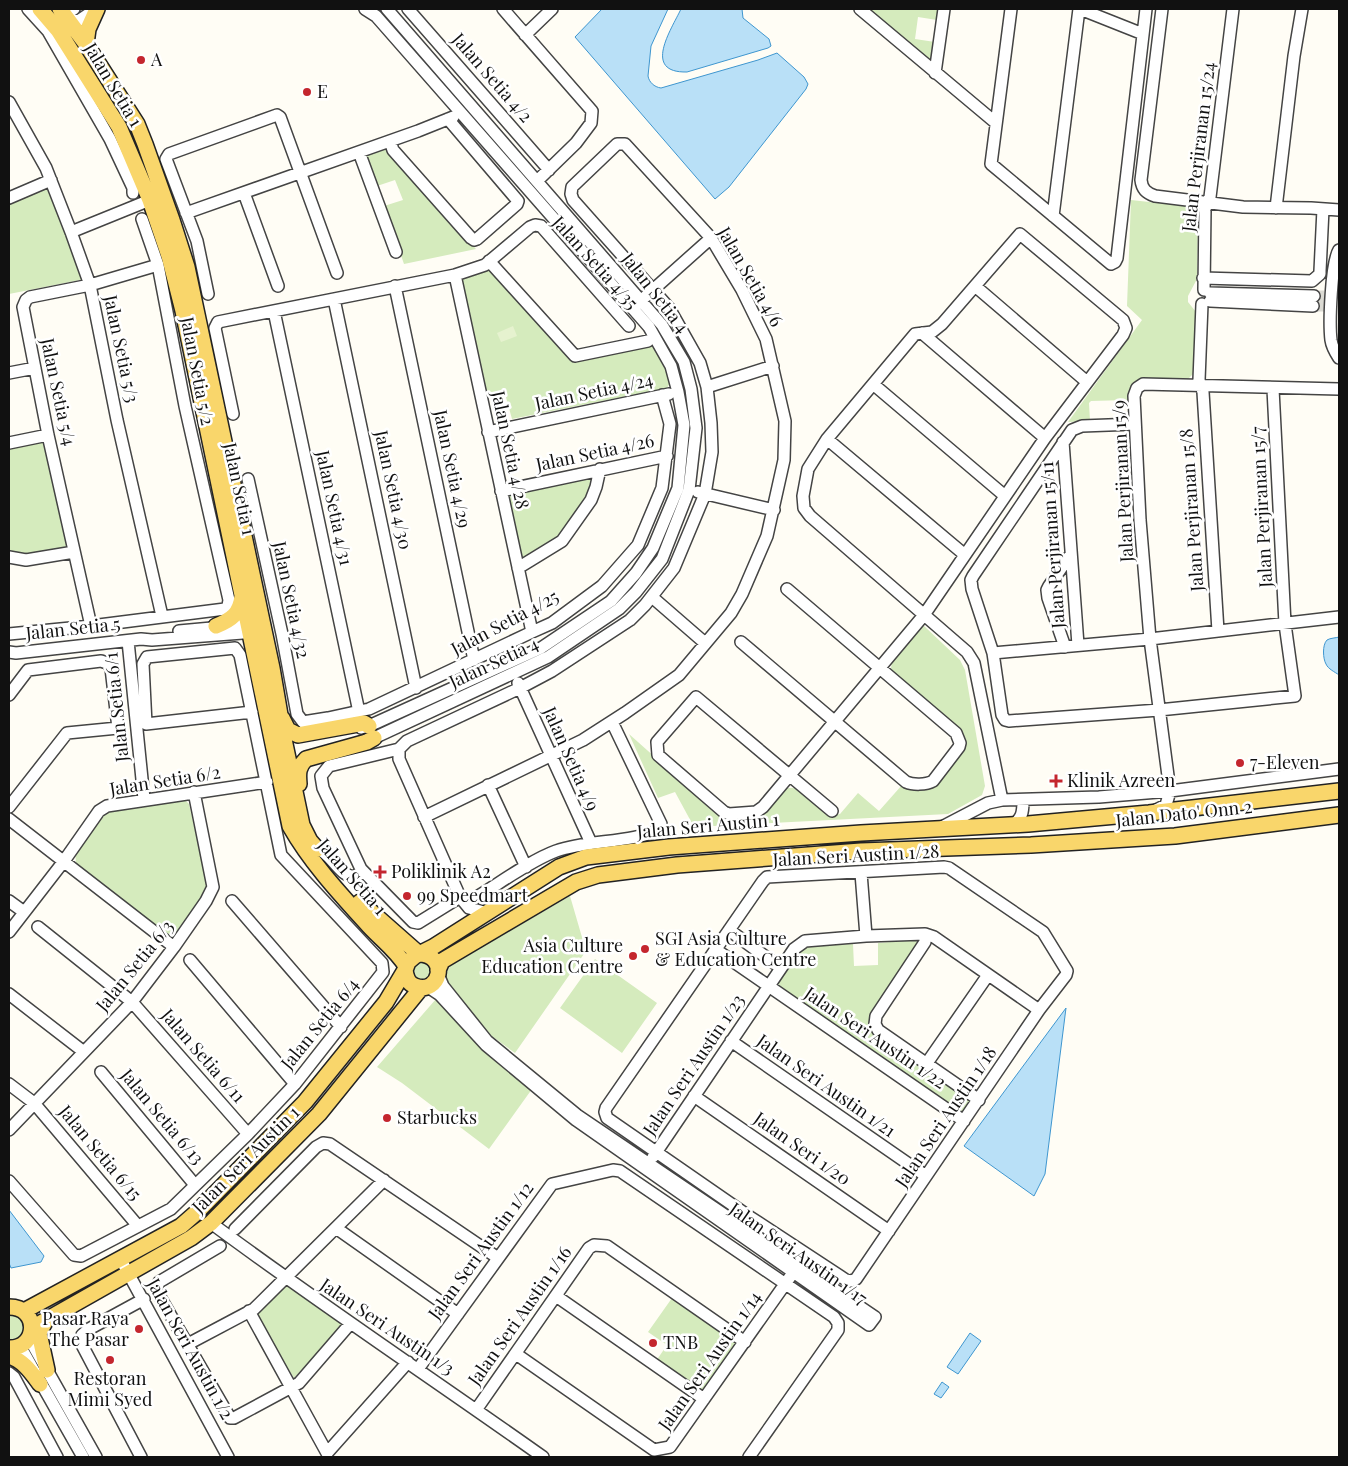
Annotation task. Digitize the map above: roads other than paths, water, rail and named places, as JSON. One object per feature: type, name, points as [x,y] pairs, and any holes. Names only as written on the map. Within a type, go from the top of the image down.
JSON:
[{"type":"main road","name":"Jalan Setia 1","points":[[40,9],[58,30],[120,127],[150,200],[169,256],[183,311],[242,595],[272,668],[290,826],[303,849],[371,928],[398,954],[405,968]]},
{"type":"main road","points":[[51,9],[58,16],[67,12],[72,34],[96,90]]},
{"type":"main road","points":[[86,44],[88,29],[96,9]]},
{"type":"main road","name":"Jalan Setia 1","points":[[67,12],[137,124],[153,168],[179,216],[187,268],[281,752],[302,825],[316,848],[363,906],[419,954]]},
{"type":"main road","points":[[150,200],[156,195],[158,188],[153,168]]},
{"type":"main road","points":[[150,200],[158,202],[179,216]]},
{"type":"main road","points":[[216,626],[230,619],[238,612],[242,595]]},
{"type":"main road","points":[[272,668],[283,722],[288,730],[298,735],[364,724],[371,732],[367,742],[306,759],[300,765],[298,771],[302,825]]},
{"type":"main road","name":"Jalan Dato' Onn 2","points":[[1028,824],[1149,813],[1339,791]]},
{"type":"main road","name":"Jalan Dato' Onn 2","points":[[1031,844],[1175,836],[1339,815]]},
{"type":"main road","points":[[1028,824],[1031,844]]},
{"type":"main road","name":"Jalan Seri Austin 1","points":[[419,954],[434,947],[559,867],[586,857],[669,846],[1028,824]]},
{"type":"main road","name":"Jalan Seri Austin 1","points":[[438,972],[442,962],[447,958],[576,882],[598,875],[677,865],[851,852],[1031,844]]},
{"type":"main road","points":[[419,954],[426,955],[434,959],[438,972],[437,979],[425,987],[411,984],[406,976],[405,968],[411,958],[419,954]]},
{"type":"main road","name":"Jalan Seri Austin 1","points":[[13,1308],[38,1303],[181,1226],[198,1212],[305,1102],[386,1002],[405,968]]},
{"type":"main road","name":"Jalan Seri Austin 1","points":[[20,1343],[47,1319],[192,1238],[211,1224],[319,1114],[425,987]]},
{"type":"main road","points":[[9,1296],[19,1302],[38,1303]]},
{"type":"main road","name":"Jalan Seri Austin 1","points":[[13,1308],[30,1318],[20,1343]]},
{"type":"main road","points":[[44,1377],[39,1332],[47,1319]]},
{"type":"main road","points":[[20,1343],[18,1359],[44,1377]]},
{"type":"street","points":[[28,9],[53,39],[110,139],[134,193]]},
{"type":"street","points":[[67,12],[78,21],[96,9]]},
{"type":"street","name":"Jalan Setia 4","points":[[366,9],[379,12],[462,114],[649,327],[671,366],[678,392],[684,425],[683,489]]},
{"type":"street","name":"Jalan Setia 4","points":[[281,752],[371,732],[511,668],[548,657],[619,609],[636,592],[662,559],[683,489],[696,428],[692,389],[684,362],[662,325],[387,9]]},
{"type":"street","name":"Jalan Setia 4/2","points":[[408,9],[549,170]]},
{"type":"street","points":[[503,9],[592,111],[592,123],[576,143],[537,180]]},
{"type":"street","points":[[525,35],[552,9]]},
{"type":"street","points":[[860,9],[996,123]]},
{"type":"street","points":[[935,73],[944,9]]},
{"type":"street","points":[[1011,9],[991,164],[1108,263],[1115,262],[1118,250],[1146,9]]},
{"type":"street","points":[[1052,216],[1079,9],[1143,34]]},
{"type":"street","points":[[1162,9],[1141,180],[1143,188],[1149,194],[1155,196],[1207,203],[1244,207],[1339,210]]},
{"type":"street","name":"Jalan Perjiranan 15/24","points":[[1206,297],[1203,278],[1206,209],[1210,197],[1233,9]]},
{"type":"street","points":[[1276,208],[1294,56],[1302,9]]},
{"type":"street","name":"Jalan Setia 5/3","points":[[9,102],[46,168],[90,285],[117,420],[162,616]]},
{"type":"street","points":[[179,216],[462,114]]},
{"type":"street","points":[[208,294],[197,241],[179,216],[166,162],[167,156],[277,115],[280,117],[337,273]]},
{"type":"street","points":[[390,141],[393,150],[471,238],[477,239],[517,204],[518,200],[448,119]]},
{"type":"street","name":"Jalan Setia 4/6","points":[[424,817],[583,740],[612,722],[678,675],[731,613],[742,594],[767,536],[784,460],[785,421],[766,339],[742,290],[711,238],[625,144],[621,143],[617,144],[572,187],[571,194],[573,200],[654,289]]},
{"type":"street","points":[[359,152],[396,252]]},
{"type":"street","points":[[9,198],[51,180]]},
{"type":"street","points":[[244,193],[278,286]]},
{"type":"street","points":[[71,232],[150,200]]},
{"type":"street","points":[[1203,278],[1312,281],[1320,274],[1323,209]]},
{"type":"street","name":"Jalan Setia 5/2","points":[[9,634],[91,626],[224,609],[228,606],[229,600],[186,412],[158,265],[142,220]]},
{"type":"street","name":"Jalan Setia 4/35","points":[[489,261],[530,227],[535,225],[541,226],[629,326]]},
{"type":"street","points":[[832,812],[790,776],[696,696],[656,742],[658,756],[724,812],[729,814],[760,811],[790,776],[835,722],[924,614],[1005,496],[1123,335],[1126,328],[1123,320],[1020,234],[942,324],[932,332],[915,334],[827,439],[808,469],[804,496],[804,508],[810,516],[924,614],[967,652],[974,663],[1002,800]]},
{"type":"street","points":[[633,308],[711,238]]},
{"type":"street","points":[[1339,250],[1323,301],[1333,349],[1339,358]]},
{"type":"street","points":[[233,414],[215,325],[218,322],[455,274],[480,267],[489,261],[572,355],[577,356],[648,341]]},
{"type":"street","name":"Jalan Setia 5/4","points":[[91,626],[48,435],[23,307],[26,300],[30,297],[90,285],[158,265]]},
{"type":"street","name":"Jalan Setia 4/28","points":[[455,274],[532,632]]},
{"type":"street","name":"Jalan Setia 4/29","points":[[396,286],[474,660]]},
{"type":"street","points":[[975,286],[1088,382]]},
{"type":"street","points":[[612,722],[661,824],[661,829],[628,838],[590,843],[556,852],[526,866],[497,886],[415,923],[361,869],[323,788],[321,776],[330,766],[399,749],[406,741],[552,671],[630,620],[652,597],[674,568],[705,494],[712,452],[712,424],[707,387],[700,363],[669,308],[654,289]]},
{"type":"street","points":[[1206,297],[1323,301]]},
{"type":"street","name":"Jalan Perjiranan 15/8","points":[[1206,297],[1199,380],[1202,386],[1218,631]]},
{"type":"street","name":"Jalan Setia 4/30","points":[[334,298],[416,688]]},
{"type":"street","name":"Jalan Setia 4/31","points":[[274,311],[359,712]]},
{"type":"street","points":[[922,333],[1046,438]]},
{"type":"street","points":[[707,387],[773,366]]},
{"type":"street","points":[[9,373],[35,368]]},
{"type":"street","points":[[873,384],[1005,496]]},
{"type":"street","name":"Jalan Perjiranan 15/9","points":[[1170,792],[1150,639],[1140,520],[1134,396],[1137,388],[1141,385],[1339,389]]},
{"type":"street","name":"Jalan Perjiranan 15/7","points":[[1159,710],[1295,696],[1286,624],[1273,388]]},
{"type":"street","name":"Jalan Setia 4/24","points":[[488,432],[678,392]]},
{"type":"street","name":"Jalan Setia 4/25","points":[[307,722],[369,709],[416,688],[552,623],[602,586],[638,545],[662,488],[670,424],[662,395]]},
{"type":"street","points":[[1135,424],[1076,427],[1072,430],[971,580],[972,589],[994,653],[1006,718],[1159,710]]},
{"type":"street","points":[[9,443],[48,435]]},
{"type":"street","points":[[827,439],[965,555]]},
{"type":"street","name":"Jalan Perjiranan 15/11","points":[[1063,442],[1078,645]]},
{"type":"street","name":"Jalan Setia 4/26","points":[[501,491],[667,456]]},
{"type":"street","points":[[518,568],[562,541],[591,500],[600,470]]},
{"type":"street","name":"Jalan Setia 4/32","points":[[248,479],[282,634],[297,714],[299,718],[307,722]]},
{"type":"street","points":[[683,489],[774,510]]},
{"type":"street","points":[[9,557],[26,560],[74,552]]},
{"type":"street","points":[[1065,647],[1048,598],[1048,590],[1071,554]]},
{"type":"street","points":[[741,642],[906,782],[910,784],[929,783],[933,780],[959,747],[959,737],[880,667],[787,589]]},
{"type":"street","points":[[652,597],[705,643]]},
{"type":"street","points":[[994,653],[1150,639],[1339,617]]},
{"type":"street","name":"Jalan Setia 5","points":[[9,652],[16,653],[128,641],[150,635],[216,626],[256,628]]},
{"type":"street","name":"Jalan Setia 5","points":[[140,639],[152,640],[256,628]]},
{"type":"street","name":"Jalan Setia 6/1","points":[[128,641],[144,799]]},
{"type":"street","name":"Jalan Setia 4/9","points":[[502,646],[590,843]]},
{"type":"street","name":"Jalan Setia 6/4","points":[[9,1181],[74,1255],[81,1256],[171,1209],[248,1134],[295,1084],[342,1027],[383,972],[382,963],[281,855],[267,782],[240,655],[238,651],[235,648],[147,657],[143,664],[146,724],[252,712]]},
{"type":"street","points":[[9,695],[28,670],[101,661],[107,663],[111,668],[118,728],[66,733],[9,807]]},
{"type":"street","points":[[399,749],[399,759],[424,817],[465,902],[488,913]]},
{"type":"street","points":[[938,829],[988,803],[1002,800],[1015,799],[1022,801],[1170,792],[1339,769]]},
{"type":"street","name":"Jalan Setia 6/2","points":[[9,932],[64,861],[99,811],[107,806],[267,782]]},
{"type":"street","points":[[488,785],[526,866]]},
{"type":"street","name":"Jalan Setia 6/3","points":[[9,1130],[132,1002],[197,915],[213,887],[194,792]]},
{"type":"street","points":[[1170,792],[1174,801],[1191,808]]},
{"type":"street","points":[[1149,813],[1166,805],[1170,792]]},
{"type":"street","points":[[1012,826],[1020,820],[1022,815],[1022,801]]},
{"type":"street","points":[[9,819],[174,947]]},
{"type":"street","points":[[316,848],[322,850],[347,875],[355,877],[364,872]]},
{"type":"street","name":"Jalan Seri Austin 1/28","points":[[657,1152],[607,1118],[606,1108],[767,877],[949,868],[1043,932],[1067,971]]},
{"type":"street","points":[[861,872],[866,936]]},
{"type":"street","points":[[9,901],[24,912]]},
{"type":"street","points":[[232,901],[342,1027]]},
{"type":"street","name":"Jalan Setia 6/11","points":[[38,927],[132,1002],[248,1134]]},
{"type":"street","points":[[729,930],[781,968]]},
{"type":"street","points":[[979,1100],[878,1030],[875,1024],[876,1016],[925,942],[925,934],[934,937],[1039,1010]]},
{"type":"street","name":"Jalan Seri Austin 1/23","points":[[647,1166],[794,949],[805,941],[925,934]]},
{"type":"street","name":"Jalan Seri Austin 1/22","points":[[715,949],[964,1121]]},
{"type":"street","points":[[190,960],[295,1084]]},
{"type":"street","name":"Jalan Seri Austin 1/18","points":[[657,1152],[830,1270],[846,1280],[856,1279],[1039,1010],[1066,976],[1067,971]]},
{"type":"street","name":"Jalan Seri Austin 1/17","points":[[438,972],[443,986],[475,1028],[577,1115],[796,1269],[869,1325],[875,1317],[796,1269]]},
{"type":"street","points":[[926,1063],[988,975]]},
{"type":"street","name":"Jalan Seri Austin 1/17","points":[[425,987],[440,995],[486,1045],[576,1120],[647,1166]]},
{"type":"street","points":[[9,994],[84,1052]]},
{"type":"street","name":"Jalan Seri Austin 1/21","points":[[731,1041],[926,1176]]},
{"type":"street","name":"Jalan Setia 6/13","points":[[101,1072],[195,1185]]},
{"type":"street","name":"Jalan Setia 6/15","points":[[9,1084],[34,1104],[138,1226]]},
{"type":"street","name":"Jalan Seri 1/20","points":[[694,1096],[889,1231]]},
{"type":"street","points":[[235,1229],[316,1147],[323,1143],[330,1144],[498,1258]]},
{"type":"street","name":"Jalan Seri Austin 1/12","points":[[418,1369],[552,1184],[613,1170],[620,1171],[834,1317],[838,1323],[838,1330],[749,1457]]},
{"type":"street","points":[[188,1344],[249,1312],[286,1279],[384,1180]]},
{"type":"street","name":"Jalan Seri Austin 1/3","points":[[211,1224],[350,1324],[408,1362],[543,1457]]},
{"type":"street","points":[[336,1228],[458,1314]]},
{"type":"street","name":"Jalan Seri Austin 1/16","points":[[476,1410],[589,1248],[594,1245],[607,1246],[744,1342]]},
{"type":"street","points":[[220,1246],[159,1282],[156,1290],[230,1418],[299,1383],[350,1324]]},
{"type":"street","name":"Jalan Seri Austin 1/2","points":[[120,1258],[144,1299],[228,1457]]},
{"type":"street","name":"Jalan Seri Austin 1/14","points":[[516,1354],[654,1450],[670,1447],[796,1269]]},
{"type":"street","points":[[556,1296],[704,1399]]},
{"type":"street","points":[[141,1457],[81,1343],[82,1335],[89,1329],[144,1299]]},
{"type":"street","points":[[249,1312],[327,1453],[408,1362]]},
{"type":"street","points":[[20,1343],[96,1457]]},
{"type":"street","points":[[9,1373],[14,1377],[57,1457]]},
{"type":"street","points":[[44,1377],[83,1457]]},
{"type":"water","points":[[602,9],[668,9],[651,46],[648,76],[652,84],[658,87],[661,88],[777,53],[804,77],[808,84],[806,89],[729,187],[715,199],[575,37]]},
{"type":"water","points":[[681,9],[742,9],[743,18],[769,39],[771,46],[687,72],[673,70],[666,66],[663,58],[663,49]]},
{"type":"water","points":[[1339,637],[1339,675],[1327,666],[1324,659],[1324,645],[1327,640]]},
{"type":"water","points":[[1066,1008],[1045,1174],[1034,1196],[964,1146]]},
{"type":"water","points":[[9,1210],[44,1256],[41,1262],[11,1268],[9,1263]]},
{"type":"water","points":[[970,1333],[981,1341],[958,1374],[947,1367]]},
{"type":"water","points":[[942,1382],[949,1387],[941,1398],[934,1394]]},
{"type":"waterway","points":[[1130,824],[1280,805]]},
{"type":"tunnel","points":[[1314,296],[1324,296]]},
{"type":"tunnel","points":[[1313,306],[1324,306]]},
{"type":"place","name":"A","points":[[141,60]]},
{"type":"place","name":"E","points":[[307,92]]},
{"type":"place","name":"7-Eleven","points":[[1240,763]]},
{"type":"place","name":"Klinik Azreen","points":[[1056,781]]},
{"type":"place","name":"Poliklinik A2","points":[[380,872]]},
{"type":"place","name":"99 Speedmart","points":[[407,896]]},
{"type":"place","name":"SGI Asia Culture & Education Centre","points":[[645,949]]},
{"type":"place","name":"Asia Culture Education Centre","points":[[633,956]]},
{"type":"place","name":"Starbucks","points":[[387,1118]]},
{"type":"place","name":"Pasar Raya The Pasar","points":[[139,1329]]},
{"type":"place","name":"TNB","points":[[653,1343]]},
{"type":"place","name":"Restoran Mimi Syed","points":[[110,1360]]}]
